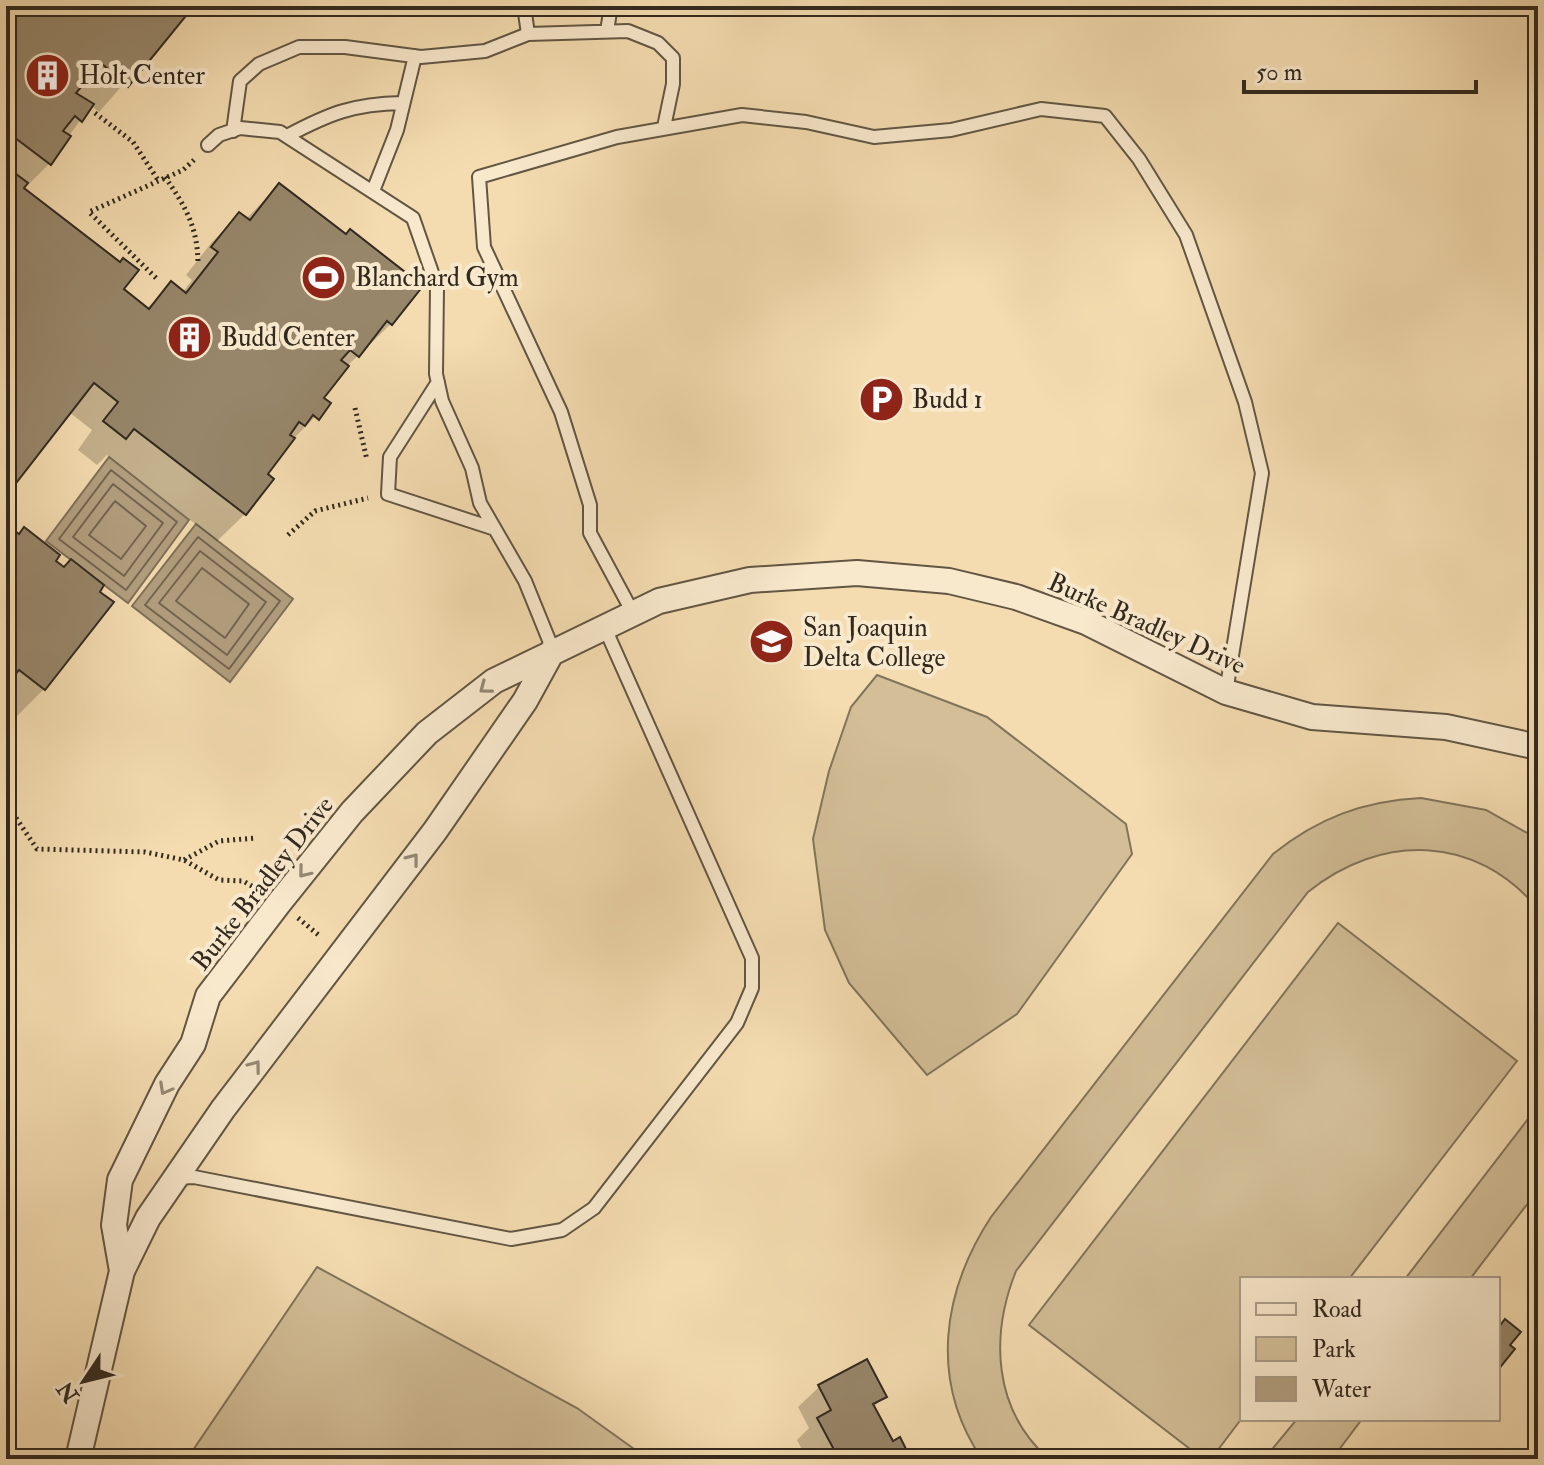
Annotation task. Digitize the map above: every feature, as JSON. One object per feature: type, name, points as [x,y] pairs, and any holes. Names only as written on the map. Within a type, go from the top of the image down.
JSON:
[{"type":"street","name":"Burke Bradley Drive","points":[[122,1271],[114,1225],[120,1180],[167,1084],[193,1044],[208,996],[279,903],[352,812],[427,733],[494,681],[659,601],[750,580],[857,573],[912,576],[1016,597],[1086,622],[1226,692],[1312,717],[1446,727],[1538,747]]},
{"type":"street","name":"Burke Bradley Drive","points":[[78,1459],[122,1271],[172,1178],[435,831],[525,701],[553,650]]},
{"type":"lane","points":[[524,6],[528,34]]},
{"type":"lane","points":[[607,31],[611,6]]},
{"type":"lane","points":[[233,131],[240,81],[259,64],[299,47],[345,47],[415,56],[485,51],[528,34],[607,31],[628,31],[658,43],[673,58],[673,84],[664,127]]},
{"type":"lane","points":[[373,191],[397,130],[415,56]]},
{"type":"lane","points":[[287,136],[334,111],[367,104],[402,103]]},
{"type":"lane","points":[[633,613],[590,533],[590,505],[561,412],[484,247],[479,177],[617,137],[742,115],[806,122],[874,137],[951,130],[1041,109],[1105,116],[1139,159],[1186,235],[1245,402],[1262,473],[1226,692]]},
{"type":"lane","points":[[208,145],[219,135],[233,131],[253,129],[287,136],[413,218],[437,287],[438,382],[442,401],[472,468],[480,503],[525,581],[553,650]]},
{"type":"lane","points":[[438,382],[390,457],[382,495],[492,528]]},
{"type":"lane","points":[[172,1178],[194,1177],[511,1239],[562,1230],[594,1208],[737,1023],[752,988],[752,958],[604,626]]},
{"type":"path","points":[[95,113],[133,142],[158,180]]},
{"type":"path","points":[[156,278],[89,212],[183,170],[208,145]]},
{"type":"path","points":[[165,177],[188,210],[198,236],[198,265]]},
{"type":"path","points":[[288,535],[315,511],[345,501],[382,495],[355,408]]},
{"type":"path","points":[[6,803],[37,849],[145,852],[184,860],[219,880],[243,881],[279,903],[340,953]]},
{"type":"path","points":[[184,860],[219,841],[256,838]]},
{"type":"green space","points":[[877,675],[987,717],[1126,824],[1132,854],[1017,1014],[927,1075],[849,983],[825,930],[813,839],[829,771],[851,707]]},
{"type":"green space","points":[[1421,798],[1486,810],[1538,839],[1538,909],[1513,884],[1486,866],[1457,855],[1427,850],[1397,852],[1366,859],[1336,873],[1308,892],[1016,1271],[1002,1321],[1002,1371],[1007,1395],[1017,1418],[1030,1440],[1049,1459],[982,1459],[965,1429],[954,1399],[948,1337],[961,1275],[991,1217],[1273,854],[1307,830],[1342,814],[1380,803]]},
{"type":"green space","points":[[1338,923],[1517,1061],[1351,1277],[1240,1277],[1240,1421],[1211,1459],[1203,1459],[1029,1325]]},
{"type":"green space","points":[[1538,1106],[1538,1190],[1472,1277],[1407,1277]]},
{"type":"green space","points":[[317,1267],[577,1408],[648,1459],[187,1459]]},
{"type":"green space","points":[[1295,1421],[1360,1421],[1332,1459],[1264,1459]]},
{"type":"water","points":[[109,457],[189,520],[128,603],[46,541]]},
{"type":"water","points":[[196,524],[293,599],[230,682],[132,606]]},
{"type":"building","name":"Holt Center","points":[[6,6],[194,6],[128,87],[101,63],[76,93],[94,104],[82,122],[75,116],[63,131],[71,136],[51,165],[6,131]]},
{"type":"building","name":"Budd Center","points":[[6,173],[13,178],[16,174],[28,183],[24,188],[120,262],[123,258],[139,270],[124,289],[149,309],[171,281],[186,293],[218,252],[211,247],[239,212],[250,220],[279,183],[346,234],[350,229],[423,286],[392,325],[387,321],[359,357],[350,350],[341,360],[349,366],[324,398],[331,403],[319,420],[313,415],[305,426],[299,422],[290,435],[295,438],[268,474],[274,479],[246,515],[134,429],[126,439],[103,421],[118,402],[94,383],[6,496]]},
{"type":"building","points":[[6,524],[19,534],[24,527],[60,555],[56,561],[64,567],[71,559],[104,585],[100,592],[114,602],[45,690],[19,670],[14,676],[6,670]]},
{"type":"building","points":[[1505,1319],[1521,1332],[1510,1345],[1515,1349],[1500,1368],[1500,1325]]},
{"type":"building","points":[[867,1359],[887,1397],[873,1404],[893,1441],[900,1437],[911,1459],[839,1459],[817,1418],[831,1410],[818,1385]]},
{"type":"place","name":"Holt Center","points":[[48,75]]},
{"type":"place","name":"Blanchard Gym","points":[[324,277]]},
{"type":"place","name":"Budd Center","points":[[190,337]]},
{"type":"place","name":"Budd 1","points":[[881,399]]},
{"type":"place","name":"San Joaquin Delta College","points":[[772,642]]}]
